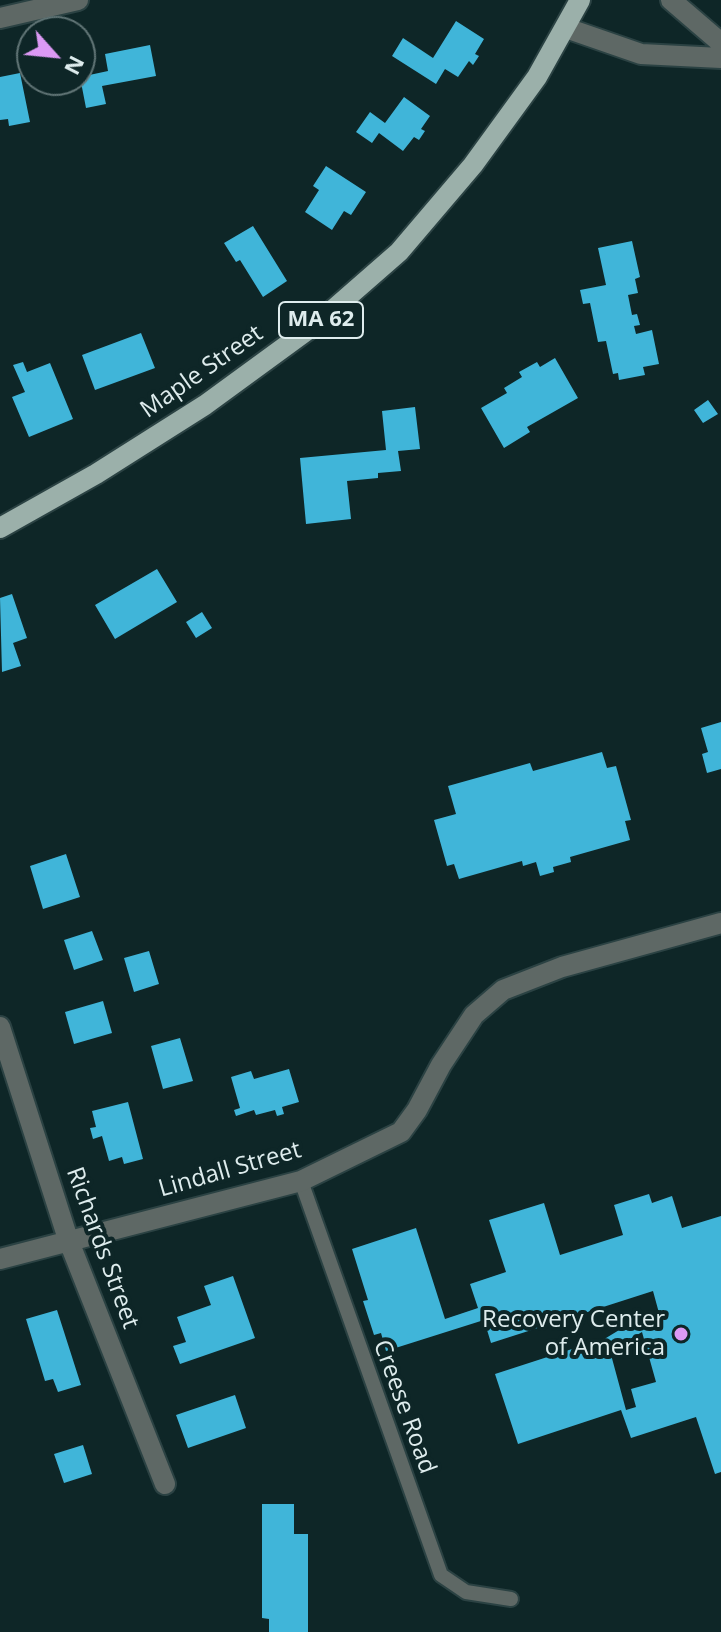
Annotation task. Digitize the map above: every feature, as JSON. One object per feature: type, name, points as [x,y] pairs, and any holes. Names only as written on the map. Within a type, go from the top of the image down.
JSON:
[{"type":"main road","name":"Maple Street","points":[[0,528],[96,474],[205,405],[320,321],[399,252],[473,165],[537,77],[580,0]]},
{"type":"street","points":[[0,18],[78,0]]},
{"type":"street","points":[[671,0],[721,43]]},
{"type":"street","points":[[566,28],[641,54],[721,58]]},
{"type":"street","name":"Lindall Street","points":[[0,1259],[301,1181],[401,1132],[474,1015],[503,990],[562,967],[721,923]]},
{"type":"street","name":"Richards Street","points":[[0,1027],[68,1239],[165,1484]]},
{"type":"lane","name":"Creese Road","points":[[301,1181],[441,1575],[466,1592],[511,1599]]},
{"type":"building","points":[[456,21],[484,39],[475,54],[479,56],[473,65],[469,61],[458,77],[445,69],[436,84],[392,56],[403,38],[433,58]]},
{"type":"building","points":[[150,45],[156,76],[102,86],[106,104],[86,108],[84,96],[96,96],[96,74],[108,71],[105,54]]},
{"type":"building","points":[[16,74],[16,96],[25,96],[30,122],[9,126],[8,119],[0,120],[0,77]]},
{"type":"building","points":[[404,97],[430,116],[421,129],[425,131],[419,140],[414,137],[403,151],[379,133],[372,143],[356,132],[370,112],[385,123]]},
{"type":"building","points":[[326,166],[366,192],[351,215],[344,211],[332,230],[305,212],[319,190],[313,186]]},
{"type":"building","points":[[253,226],[287,281],[263,297],[240,260],[236,262],[224,243]]},
{"type":"building","points":[[632,241],[640,277],[635,279],[638,293],[628,295],[632,315],[637,314],[640,325],[634,326],[636,334],[652,330],[659,364],[643,367],[645,375],[619,380],[618,373],[613,374],[606,341],[598,342],[590,303],[583,304],[580,290],[606,285],[598,248]]},
{"type":"building","points":[[141,333],[155,368],[95,390],[82,355]]},
{"type":"building","points":[[555,358],[578,398],[527,427],[530,432],[504,448],[481,408],[507,393],[504,388],[522,377],[519,372],[537,362],[540,367]]},
{"type":"building","points":[[23,362],[27,372],[50,363],[73,419],[29,437],[12,397],[25,392],[13,365]]},
{"type":"building","points":[[708,400],[718,414],[703,423],[694,410]]},
{"type":"building","points":[[415,407],[420,449],[398,451],[401,471],[378,473],[378,478],[347,481],[351,519],[306,524],[300,458],[386,450],[382,411]]},
{"type":"building","points":[[157,569],[177,602],[115,639],[95,605]]},
{"type":"building","points":[[12,594],[27,638],[13,643],[21,666],[2,672],[0,598]]},
{"type":"building","points":[[202,612],[212,628],[196,638],[186,622]]},
{"type":"building","points":[[721,722],[721,769],[707,773],[702,754],[708,752],[701,728]]},
{"type":"building","points":[[602,752],[607,768],[616,766],[631,820],[625,821],[630,840],[570,857],[571,862],[553,867],[554,872],[540,876],[536,862],[523,866],[522,861],[459,879],[454,864],[447,866],[434,820],[456,814],[448,786],[530,763],[533,771]]},
{"type":"building","points":[[66,854],[80,897],[43,909],[30,866]]},
{"type":"building","points":[[92,931],[103,960],[74,970],[64,940]]},
{"type":"building","points":[[149,951],[159,984],[134,992],[124,958]]},
{"type":"building","points":[[103,1001],[112,1033],[74,1044],[65,1012]]},
{"type":"building","points":[[180,1038],[193,1081],[163,1089],[151,1046]]},
{"type":"building","points":[[289,1069],[299,1102],[282,1107],[284,1114],[277,1116],[275,1110],[256,1115],[254,1110],[236,1116],[234,1110],[240,1108],[231,1077],[251,1071],[254,1079]]},
{"type":"building","points":[[128,1102],[143,1159],[124,1164],[122,1157],[109,1161],[102,1136],[93,1139],[90,1128],[96,1127],[92,1111]]},
{"type":"building","name":"Recovery Center of America","points":[[649,1194],[652,1203],[672,1196],[682,1228],[721,1216],[721,1472],[715,1474],[696,1417],[631,1438],[621,1410],[518,1444],[495,1374],[606,1338],[634,1321],[659,1313],[653,1291],[491,1343],[484,1320],[386,1351],[381,1333],[374,1335],[363,1301],[368,1300],[352,1249],[416,1228],[445,1319],[478,1308],[470,1284],[506,1272],[489,1220],[544,1203],[560,1255],[623,1235],[614,1205]],"holes":[[[642,1332],[656,1382],[631,1389],[636,1407],[626,1410],[610,1351]]]},
{"type":"building","points":[[233,1276],[255,1338],[180,1364],[173,1346],[186,1342],[177,1317],[211,1305],[204,1286]]},
{"type":"building","points":[[57,1310],[81,1385],[58,1392],[53,1379],[45,1381],[26,1319]]},
{"type":"building","points":[[235,1395],[246,1428],[188,1448],[176,1415]]},
{"type":"building","points":[[83,1445],[92,1474],[64,1483],[54,1454]]},
{"type":"building","points":[[262,1504],[294,1504],[294,1534],[308,1534],[308,1632],[269,1632],[269,1619],[262,1618]]},
{"type":"place","name":"Recovery Center of America","points":[[681,1334]]}]
